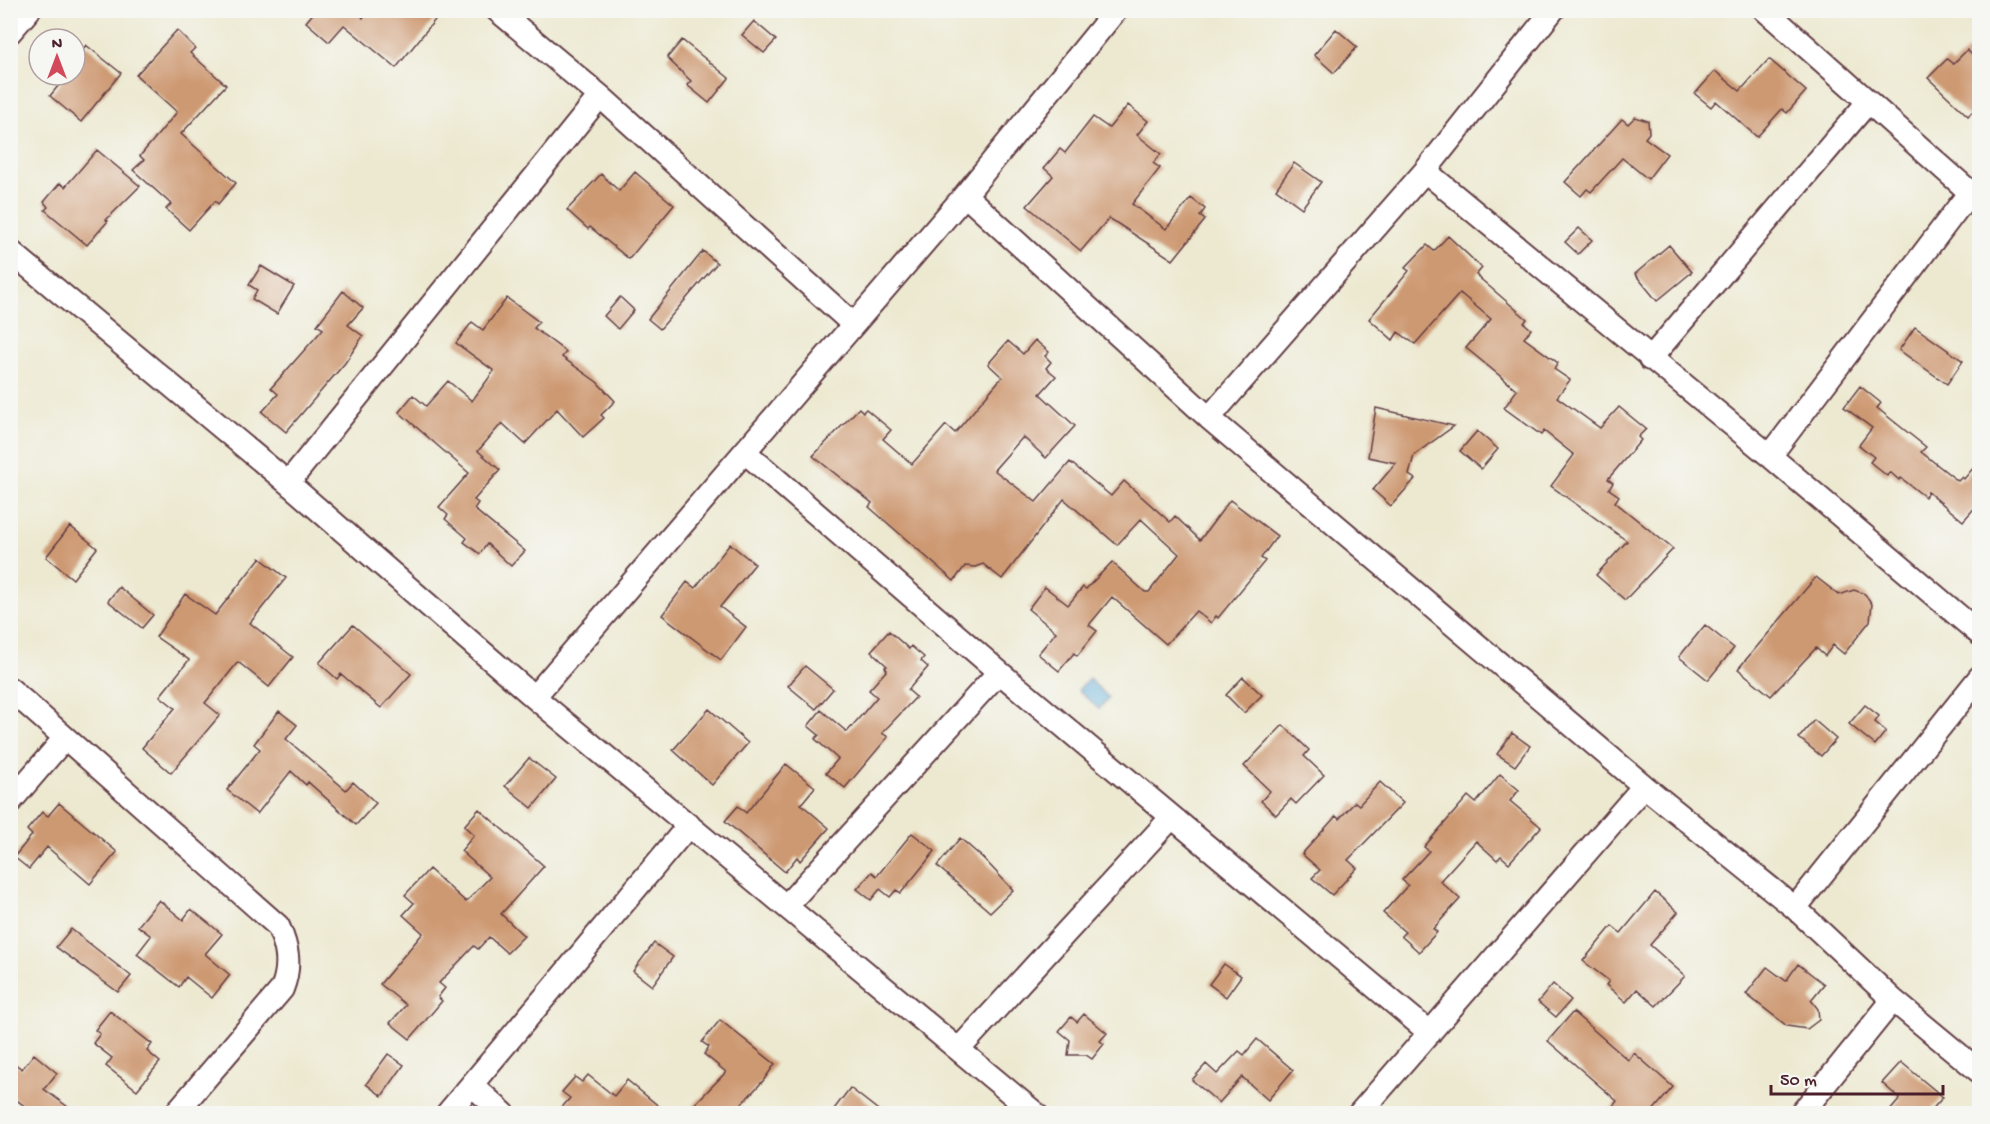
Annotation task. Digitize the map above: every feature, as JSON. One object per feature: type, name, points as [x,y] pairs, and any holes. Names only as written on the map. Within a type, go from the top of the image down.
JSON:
[{"type":"street","points":[[10,32],[28,10]]},
{"type":"street","points":[[497,10],[600,96],[853,324]]},
{"type":"street","points":[[534,697],[746,453],[853,324],[965,195],[1116,10]]},
{"type":"street","points":[[1209,418],[1425,171],[1553,10]]},
{"type":"street","points":[[1765,10],[1975,197],[1770,456]]},
{"type":"street","points":[[288,483],[600,96]]},
{"type":"street","points":[[1650,359],[1868,102]]},
{"type":"street","points":[[1425,171],[1770,456],[1980,634]]},
{"type":"street","points":[[965,195],[1209,418],[1644,786],[1795,908],[1893,1000],[1980,1072]]},
{"type":"street","points":[[10,251],[288,483],[534,697],[1035,1113]]},
{"type":"street","points":[[746,453],[999,672],[1430,1033]]},
{"type":"street","points":[[787,905],[999,672]]},
{"type":"street","points":[[1795,908],[1980,676]]},
{"type":"street","points":[[10,689],[278,926],[285,942],[288,974],[282,989],[175,1113]]},
{"type":"street","points":[[10,802],[64,739]]},
{"type":"street","points":[[1359,1113],[1644,786]]},
{"type":"street","points":[[959,1049],[1172,817]]},
{"type":"street","points":[[447,1113],[689,825]]},
{"type":"street","points":[[1801,1113],[1893,1000]]},
{"type":"street","points":[[472,1085],[504,1113]]},
{"type":"water","points":[[1089,679],[1109,698],[1099,709],[1078,690]]},
{"type":"building","points":[[316,10],[357,10],[363,18],[369,10],[443,10],[396,68],[344,25],[329,42],[306,22]]},
{"type":"building","points":[[754,21],[776,40],[764,53],[742,35]]},
{"type":"building","points":[[1336,29],[1357,47],[1334,73],[1314,55]]},
{"type":"building","points":[[177,30],[195,48],[190,53],[226,85],[181,134],[236,183],[218,204],[215,201],[189,230],[166,209],[171,204],[133,170],[144,160],[140,156],[177,112],[136,75]]},
{"type":"building","points":[[682,40],[729,78],[709,103],[687,85],[691,81],[667,58]]},
{"type":"building","points":[[87,46],[121,73],[81,122],[50,96],[57,87],[87,87]]},
{"type":"building","points":[[1967,50],[1980,62],[1980,104],[1968,116],[1928,78],[1947,59],[1953,64]]},
{"type":"building","points":[[1769,59],[1806,91],[1787,113],[1782,109],[1757,137],[1716,101],[1711,107],[1695,94],[1715,71],[1740,91]]},
{"type":"building","points":[[1128,105],[1148,121],[1137,135],[1161,154],[1153,163],[1160,168],[1132,204],[1166,229],[1191,198],[1205,209],[1200,216],[1205,220],[1173,260],[1109,218],[1081,251],[1027,206],[1053,176],[1044,168],[1060,149],[1065,153],[1093,117],[1109,128]]},
{"type":"building","points":[[1635,117],[1648,121],[1649,133],[1645,138],[1667,154],[1648,179],[1622,158],[1591,192],[1587,189],[1581,196],[1565,182],[1622,119],[1628,124]]},
{"type":"building","points":[[97,150],[140,186],[106,220],[108,221],[87,245],[45,210],[48,207],[44,202],[60,183],[65,187]]},
{"type":"building","points":[[1294,163],[1321,182],[1302,208],[1276,189]]},
{"type":"building","points":[[635,172],[674,205],[629,259],[590,227],[588,229],[567,210],[601,174],[619,191]]},
{"type":"building","points":[[1579,228],[1592,240],[1578,254],[1565,242]]},
{"type":"building","points":[[1448,236],[1482,268],[1476,275],[1527,319],[1524,323],[1531,329],[1524,338],[1558,363],[1554,369],[1570,380],[1557,397],[1600,428],[1619,407],[1646,429],[1638,437],[1641,440],[1608,479],[1613,483],[1609,489],[1619,496],[1615,502],[1673,549],[1625,600],[1596,575],[1627,541],[1551,486],[1574,455],[1544,431],[1541,435],[1504,408],[1517,390],[1466,348],[1491,319],[1460,293],[1415,344],[1398,332],[1393,340],[1369,319],[1409,271],[1405,268],[1427,245],[1434,251]]},
{"type":"building","points":[[1669,245],[1692,272],[1657,301],[1635,274]]},
{"type":"building","points":[[703,251],[717,263],[660,329],[648,319]]},
{"type":"building","points":[[261,266],[294,286],[277,314],[252,299],[257,290],[249,285]]},
{"type":"building","points":[[343,291],[363,308],[348,325],[363,336],[345,363],[286,432],[262,412],[278,394],[271,388],[323,329],[317,325]]},
{"type":"building","points":[[620,297],[634,310],[618,329],[604,316]]},
{"type":"building","points":[[507,298],[539,322],[534,328],[566,352],[562,357],[597,382],[615,401],[601,415],[604,418],[583,437],[557,409],[525,444],[502,423],[478,451],[500,470],[474,500],[478,503],[474,509],[525,551],[511,566],[487,544],[480,554],[464,542],[467,538],[445,519],[448,515],[439,507],[469,473],[399,412],[413,395],[426,406],[448,381],[472,401],[494,371],[456,343],[472,322],[483,330]]},
{"type":"building","points":[[1915,327],[1963,361],[1947,384],[1899,350]]},
{"type":"building","points":[[1035,340],[1049,352],[1045,356],[1051,362],[1046,368],[1056,376],[1040,394],[1075,426],[1046,458],[1023,437],[994,470],[1036,502],[1070,462],[1111,496],[1124,481],[1170,522],[1175,516],[1200,540],[1230,500],[1277,536],[1261,558],[1265,561],[1218,618],[1216,616],[1211,623],[1196,611],[1166,644],[1112,597],[1089,625],[1097,631],[1077,656],[1074,653],[1059,671],[1038,654],[1056,632],[1028,609],[1045,587],[1068,605],[1083,587],[1086,589],[1112,562],[1145,592],[1149,592],[1179,554],[1141,519],[1117,545],[1064,499],[1002,579],[983,564],[975,567],[965,566],[954,581],[869,507],[872,503],[813,456],[859,408],[863,412],[866,409],[891,430],[883,439],[912,464],[946,425],[955,433],[1002,377],[988,364],[1008,341],[1023,354]]},
{"type":"building","points":[[1860,386],[1881,403],[1877,408],[1926,447],[1921,452],[1958,481],[1962,477],[1964,479],[1980,460],[1980,502],[1963,521],[1928,492],[1925,497],[1901,478],[1899,480],[1890,472],[1887,476],[1870,462],[1874,457],[1859,445],[1872,428],[1844,407]]},
{"type":"building","points":[[1376,408],[1454,426],[1414,455],[1409,475],[1415,479],[1391,506],[1373,490],[1396,463],[1368,457]]},
{"type":"building","points":[[1477,431],[1498,449],[1481,469],[1460,451]]},
{"type":"building","points":[[70,526],[97,548],[73,579],[46,557]]},
{"type":"building","points":[[730,544],[755,564],[720,607],[746,627],[721,660],[662,615],[687,582],[695,588]]},
{"type":"building","points":[[260,558],[286,578],[250,623],[293,657],[269,687],[238,662],[205,703],[220,715],[171,773],[142,748],[175,708],[160,696],[189,660],[156,637],[185,594],[215,615]]},
{"type":"building","points":[[1816,577],[1839,595],[1854,590],[1865,594],[1872,604],[1870,621],[1844,654],[1833,645],[1825,656],[1816,648],[1771,696],[1738,669]]},
{"type":"building","points":[[119,587],[153,615],[142,628],[108,601]]},
{"type":"building","points":[[353,625],[411,674],[381,708],[341,674],[337,679],[319,663]]},
{"type":"building","points":[[1705,625],[1734,648],[1708,680],[1679,657]]},
{"type":"building","points":[[889,631],[909,649],[911,646],[924,657],[921,661],[928,667],[908,690],[916,697],[882,733],[888,737],[845,788],[826,773],[838,759],[815,739],[819,735],[808,726],[821,710],[847,732],[877,697],[869,690],[887,670],[885,667],[887,666],[871,651]]},
{"type":"building","points":[[805,666],[833,689],[816,709],[788,686]]},
{"type":"building","points":[[1243,677],[1262,695],[1244,713],[1226,695]]},
{"type":"building","points":[[1865,705],[1879,716],[1875,722],[1886,731],[1875,745],[1849,724]]},
{"type":"building","points":[[709,709],[748,743],[712,785],[673,750]]},
{"type":"building","points":[[279,711],[297,725],[286,739],[346,790],[353,782],[376,803],[356,825],[308,782],[306,785],[291,771],[257,814],[227,790],[260,749],[254,744]]},
{"type":"building","points":[[1814,720],[1836,739],[1821,756],[1799,738]]},
{"type":"building","points":[[1283,725],[1309,750],[1304,756],[1324,775],[1296,804],[1291,799],[1276,815],[1261,801],[1270,791],[1244,766]]},
{"type":"building","points":[[1512,733],[1530,746],[1515,766],[1497,754]]},
{"type":"building","points":[[529,758],[556,779],[532,808],[505,786]]},
{"type":"building","points":[[786,764],[815,787],[801,804],[829,828],[800,861],[797,857],[785,872],[725,821],[738,806],[746,813]]},
{"type":"building","points":[[1500,774],[1519,790],[1510,801],[1541,827],[1509,863],[1501,856],[1497,860],[1476,841],[1440,881],[1460,899],[1433,929],[1437,932],[1419,952],[1401,936],[1405,932],[1383,913],[1408,885],[1402,880],[1429,851],[1424,847],[1468,796],[1476,803]]},
{"type":"building","points":[[1380,782],[1403,803],[1348,860],[1357,868],[1332,895],[1312,878],[1320,870],[1302,854],[1336,816],[1339,819],[1355,802],[1359,805]]},
{"type":"building","points":[[59,803],[117,852],[90,884],[47,847],[29,869],[14,857],[32,835],[27,830],[42,812],[48,816]]},
{"type":"building","points":[[479,809],[544,866],[501,914],[524,936],[507,953],[489,937],[478,949],[474,946],[439,983],[445,988],[438,997],[442,1001],[410,1039],[390,1023],[406,1005],[380,984],[423,933],[403,915],[414,903],[405,895],[429,869],[466,902],[490,877],[461,851],[474,835],[464,826]]},
{"type":"building","points":[[912,833],[935,851],[901,893],[896,890],[890,897],[880,889],[871,900],[857,889],[872,872],[877,876]]},
{"type":"building","points":[[960,838],[984,859],[1013,890],[990,912],[937,866]]},
{"type":"building","points":[[1655,892],[1678,912],[1650,945],[1685,976],[1656,1006],[1637,989],[1626,1002],[1606,985],[1609,981],[1583,961],[1612,926],[1621,933]]},
{"type":"building","points":[[159,900],[183,920],[191,909],[222,934],[205,954],[230,975],[212,998],[186,977],[179,987],[137,954],[151,936],[138,926]]},
{"type":"building","points":[[71,929],[131,976],[118,992],[56,947]]},
{"type":"building","points":[[654,943],[673,957],[652,986],[633,971]]},
{"type":"building","points":[[1224,964],[1241,976],[1226,997],[1209,984]]},
{"type":"building","points":[[1798,964],[1824,984],[1811,1000],[1818,1009],[1819,1020],[1807,1029],[1787,1026],[1746,994],[1767,967],[1786,981]]},
{"type":"building","points":[[1553,984],[1571,1000],[1556,1017],[1538,1002]]},
{"type":"building","points":[[110,1011],[152,1044],[147,1051],[160,1062],[137,1090],[106,1066],[112,1058],[93,1043],[100,1034],[95,1030]]},
{"type":"building","points":[[1573,1012],[1628,1060],[1634,1053],[1673,1087],[1651,1113],[1607,1113],[1617,1101],[1548,1041]]},
{"type":"building","points":[[1084,1014],[1107,1033],[1100,1041],[1104,1044],[1092,1059],[1086,1055],[1068,1055],[1070,1040],[1059,1031],[1071,1017],[1077,1022]]},
{"type":"building","points":[[720,1020],[775,1064],[763,1081],[733,1113],[686,1113],[726,1072],[704,1054],[709,1047],[702,1042]]},
{"type":"building","points":[[1257,1039],[1293,1070],[1268,1100],[1242,1077],[1219,1103],[1192,1080],[1206,1064],[1217,1074],[1239,1051],[1244,1055]]},
{"type":"building","points":[[34,1054],[57,1073],[44,1089],[76,1113],[34,1113],[10,1095],[10,1060],[22,1069]]},
{"type":"building","points":[[388,1054],[404,1065],[382,1096],[366,1084]]},
{"type":"building","points":[[1901,1062],[1943,1097],[1929,1113],[1888,1113],[1900,1099],[1882,1083]]},
{"type":"building","points":[[588,1075],[614,1096],[627,1080],[667,1113],[557,1113],[570,1098],[562,1092],[575,1077],[582,1082]]},
{"type":"building","points":[[850,1088],[882,1113],[831,1113]]}]
